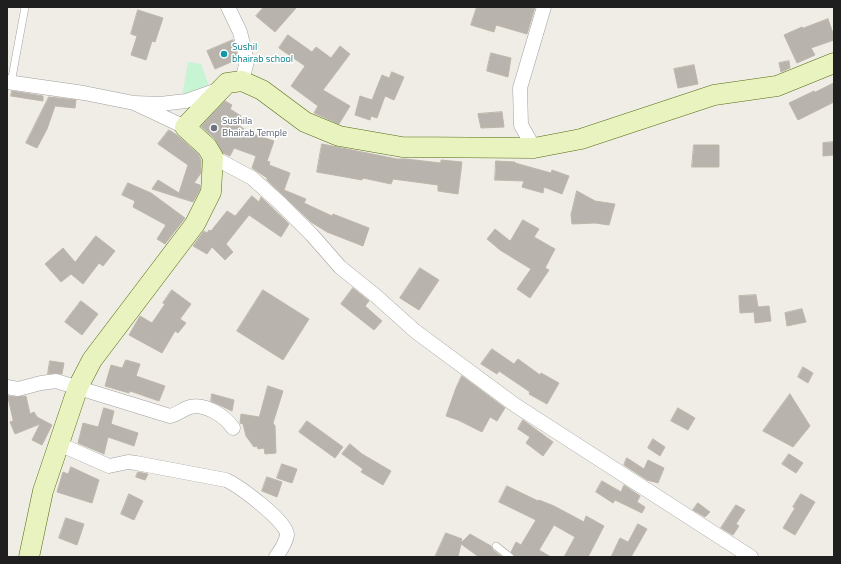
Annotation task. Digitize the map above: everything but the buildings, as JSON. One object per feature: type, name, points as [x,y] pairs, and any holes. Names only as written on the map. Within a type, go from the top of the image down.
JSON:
[{"type":"street","points":[[228,7],[240,32],[247,61],[242,80]]},
{"type":"street","points":[[534,148],[521,125],[520,88],[544,7]]},
{"type":"street","points":[[185,127],[227,82],[242,80],[262,90],[305,122],[340,136],[402,147],[534,148],[581,139],[714,95],[778,86],[834,63]]},
{"type":"street","points":[[9,83],[84,93],[134,103],[160,104],[186,101],[222,88]]},
{"type":"street","points":[[134,103],[185,127],[207,147],[213,157],[252,178],[280,202],[340,267],[376,296],[415,331],[440,350],[515,405],[751,557]]},
{"type":"street","points":[[29,557],[43,491],[78,387],[92,360],[195,224],[211,192],[213,157]]},
{"type":"street","points":[[7,387],[18,389],[56,381],[170,416],[178,414],[194,406],[223,417],[233,428]]},
{"type":"street","points":[[59,444],[109,466],[128,462],[136,463],[226,480],[234,484],[269,512],[285,528],[287,534],[285,541],[276,557]]},
{"type":"lane","points":[[9,83],[25,7]]},
{"type":"lane","points":[[496,546],[510,557]]},
{"type":"green space","points":[[188,62],[201,64],[210,88],[182,97]]},
{"type":"place","name":"Sushil bhairab school","points":[[224,54]]},
{"type":"place","name":"Sushila Bhairab Temple","points":[[214,128]]}]
